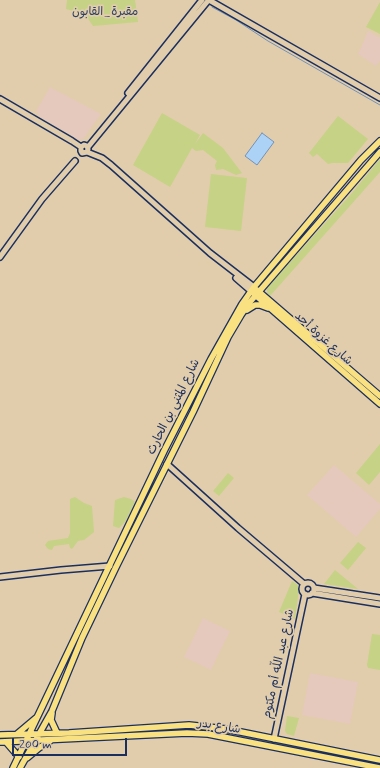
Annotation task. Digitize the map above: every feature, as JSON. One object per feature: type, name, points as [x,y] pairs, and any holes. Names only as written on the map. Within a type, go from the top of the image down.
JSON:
[{"type":"main road","points":[[85,148],[206,0],[380,98]]},
{"type":"main road","points":[[0,99],[102,158],[252,289]]},
{"type":"main road","name":"شارع المثنى بن الحارث","points":[[21,759],[27,740],[210,359],[252,289],[361,160],[380,141]]},
{"type":"main road","name":"شارع المثنى بن الحارث","points":[[21,759],[39,734],[52,711],[100,598],[228,338],[241,315],[380,152]]},
{"type":"main road","points":[[0,257],[42,199],[75,161]]},
{"type":"main road","name":"شارع غزوة أحد","points":[[252,289],[380,396]]},
{"type":"main road","name":"شارع غزوة أحد","points":[[258,294],[275,312],[380,404]]},
{"type":"main road","points":[[241,315],[251,306],[255,305],[260,305],[275,312]]},
{"type":"main road","points":[[167,464],[238,528],[304,584],[311,584],[313,591]]},
{"type":"main road","points":[[0,577],[110,566]]},
{"type":"main road","points":[[304,584],[302,589],[305,594],[309,595],[313,591],[380,598]]},
{"type":"main road","points":[[313,591],[380,604]]},
{"type":"main road","name":"شارع عبد اللّه أم مكتوم","points":[[274,739],[305,594]]},
{"type":"main road","points":[[52,711],[51,720],[57,733]]},
{"type":"main road","points":[[17,735],[40,715]]},
{"type":"main road","name":"شارع بدر","points":[[3,742],[52,740],[69,736],[189,725],[226,730],[380,760]]},
{"type":"main road","name":"شارع بدر","points":[[0,735],[57,733],[69,736],[187,733],[208,734],[380,768]]},
{"type":"main road","points":[[13,768],[21,759],[52,740]]},
{"type":"main road","points":[[3,742],[21,759]]},
{"type":"main road","points":[[20,768],[21,759]]},
{"type":"shaded area","points":[[368,31],[380,38],[380,61],[376,66],[358,54]]},
{"type":"shaded area","points":[[50,87],[101,114],[83,139],[79,140],[40,117],[36,111]]},
{"type":"shaded area","points":[[334,465],[380,504],[380,509],[356,537],[307,495]]},
{"type":"shaded area","points":[[203,618],[230,631],[211,670],[184,657]]},
{"type":"shaded area","points":[[310,673],[358,682],[350,724],[302,715]]},
{"type":"green space","name":"مقبرة_القابون","points":[[67,0],[135,0],[138,22],[93,26],[85,14],[66,9]]},
{"type":"green space","points":[[380,2],[380,34],[366,27]]},
{"type":"green space","points":[[162,113],[200,135],[195,144],[203,133],[223,148],[242,173],[236,175],[223,169],[216,170],[215,165],[217,161],[203,150],[196,151],[192,148],[170,187],[133,165]]},
{"type":"green space","points":[[338,116],[368,139],[348,163],[328,164],[317,154],[313,157],[309,153]]},
{"type":"green space","points":[[380,159],[380,172],[270,296],[267,293],[267,288],[351,194]]},
{"type":"green space","points":[[211,174],[247,178],[241,231],[205,227]]},
{"type":"green space","points":[[380,444],[380,472],[369,485],[356,473]]},
{"type":"green space","points":[[228,473],[234,478],[219,496],[213,491]]},
{"type":"green space","points":[[75,497],[92,506],[94,532],[84,540],[78,541],[72,549],[70,548],[69,544],[54,546],[52,550],[48,549],[45,545],[48,541],[68,538],[70,533],[70,499]]},
{"type":"green space","points":[[124,497],[135,502],[125,522],[119,528],[113,526],[115,500]]},
{"type":"green space","points":[[358,542],[366,548],[348,570],[340,563]]},
{"type":"green space","points":[[335,570],[358,589],[324,584]]},
{"type":"green space","points":[[292,581],[298,585],[299,589],[295,619],[279,612]]},
{"type":"green space","points":[[372,634],[380,635],[380,670],[368,668],[367,665]]},
{"type":"green space","points":[[287,716],[299,718],[294,736],[287,734],[285,731]]},
{"type":"water","points":[[262,133],[274,142],[257,165],[245,156]]},
{"type":"waterway","points":[[212,7],[380,105]]}]
